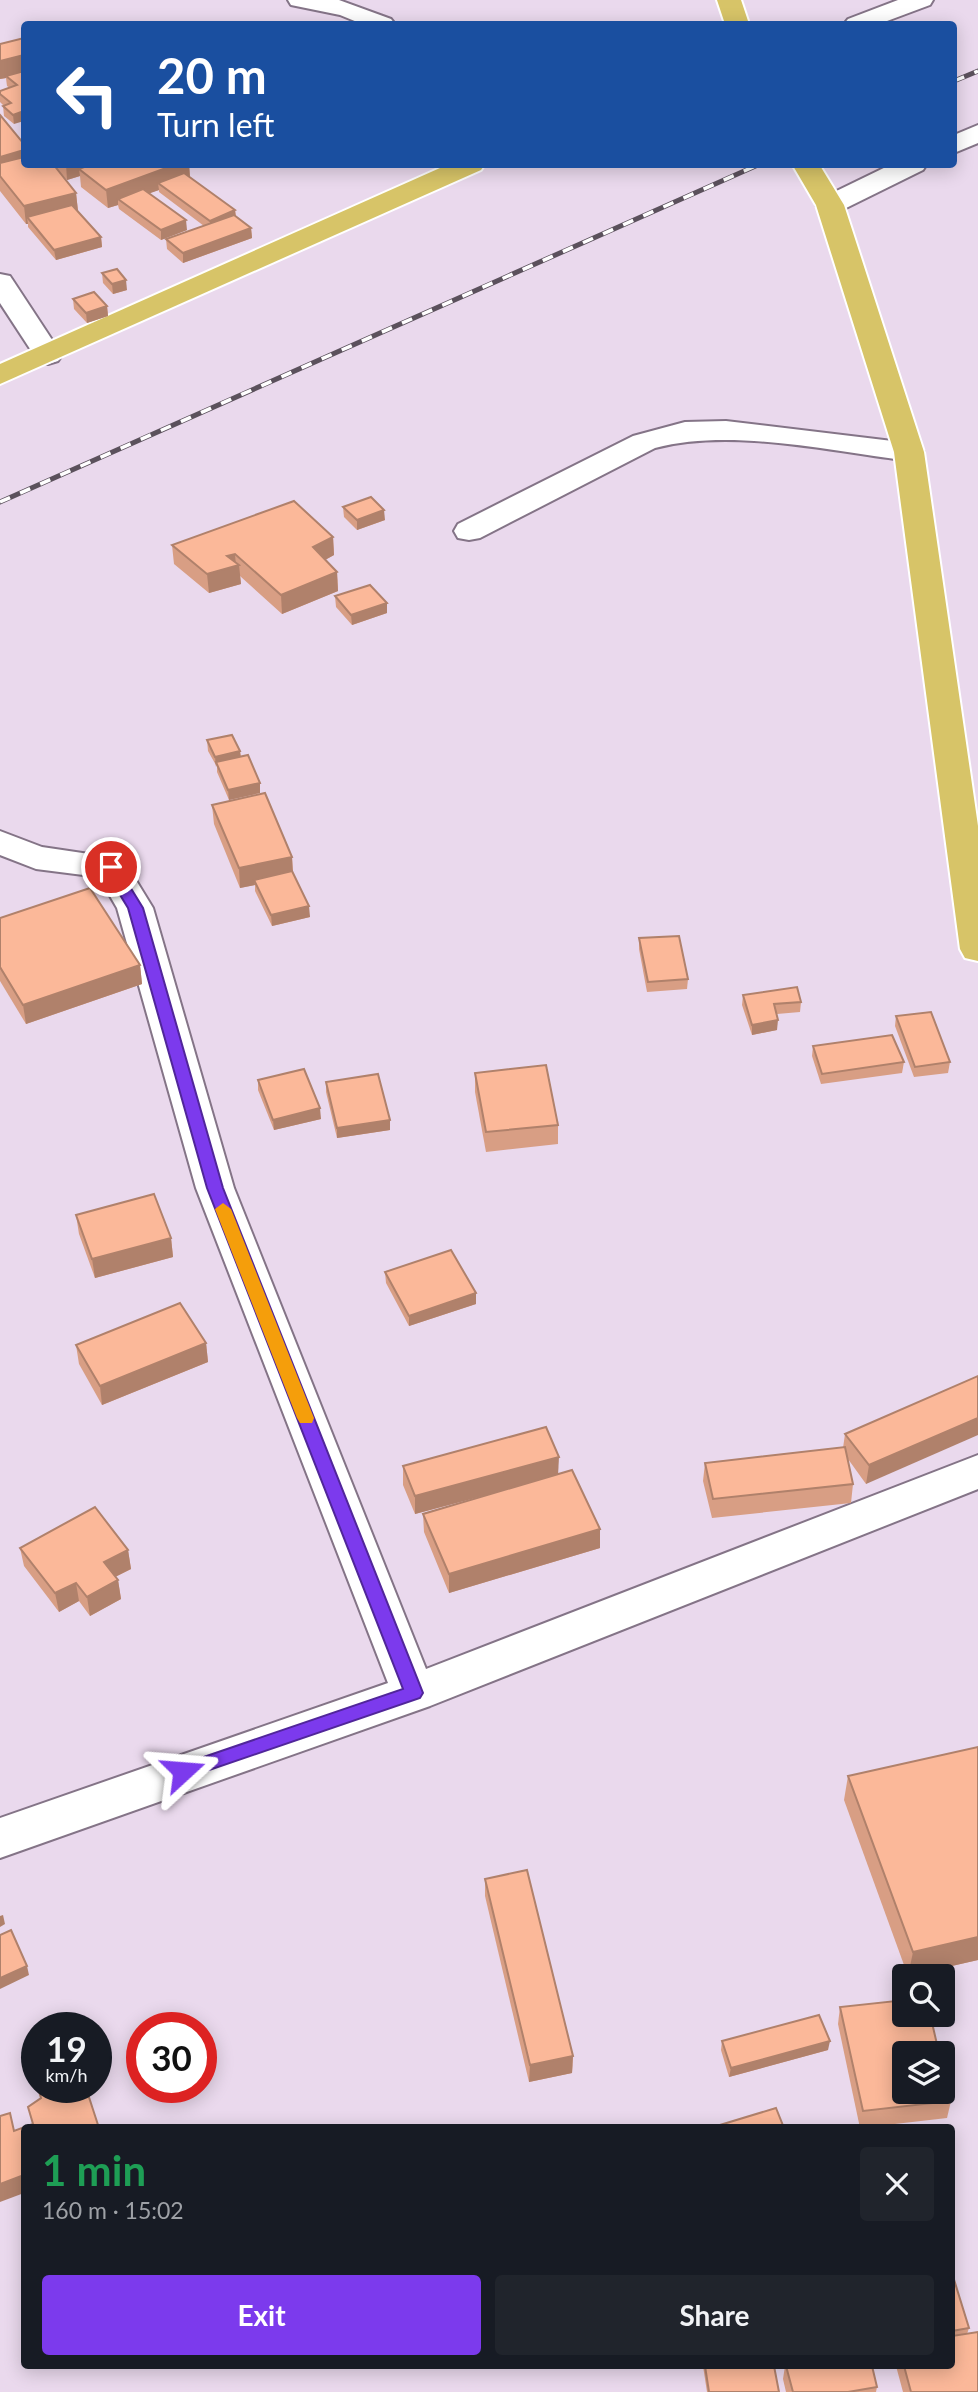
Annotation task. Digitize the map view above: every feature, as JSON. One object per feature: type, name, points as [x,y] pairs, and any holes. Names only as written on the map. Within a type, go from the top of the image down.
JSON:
[{"type":"main road","points":[[729,0],[736,21]]},
{"type":"main road","points":[[0,375],[463,168]]},
{"type":"main road","points":[[807,168],[830,205],[909,452],[978,949]]},
{"type":"street","points":[[300,0],[347,9],[375,21]]},
{"type":"street","points":[[865,21],[921,0]]},
{"type":"street","points":[[957,144],[978,133]]},
{"type":"street","points":[[830,205],[906,168]]},
{"type":"street","points":[[0,282],[48,355]]},
{"type":"street","points":[[469,531],[644,442],[685,431],[726,430],[909,452]]},
{"type":"street","points":[[0,842],[36,858],[111,867],[135,908],[215,1188],[414,1693]]},
{"type":"street","points":[[0,1838],[414,1693],[978,1471]]},
{"type":"building","points":[[21,39],[21,56],[0,61],[0,44]]},
{"type":"building","points":[[21,72],[21,112],[13,115],[3,106],[11,103],[0,91],[17,85],[6,76]]},
{"type":"building","points":[[0,115],[21,140],[21,151],[0,157]]},
{"type":"building","points":[[21,158],[21,168],[56,168],[76,193],[24,206],[0,176],[0,163]]},
{"type":"building","points":[[82,168],[166,168],[106,190],[79,169]]},
{"type":"building","points":[[184,173],[235,210],[210,221],[158,183]]},
{"type":"building","points":[[143,189],[186,220],[161,230],[118,199]]},
{"type":"building","points":[[72,205],[101,237],[54,250],[27,217]]},
{"type":"building","points":[[234,215],[251,228],[183,253],[166,239]]},
{"type":"building","points":[[117,269],[126,280],[112,284],[102,273]]},
{"type":"building","points":[[94,292],[107,306],[86,313],[73,299]]},
{"type":"building","points":[[371,497],[384,510],[357,520],[343,507]]},
{"type":"building","points":[[294,501],[333,537],[313,547],[337,572],[281,595],[235,554],[227,556],[239,565],[207,574],[172,545]]},
{"type":"building","points":[[370,585],[387,603],[351,615],[335,596]]},
{"type":"building","points":[[232,735],[240,751],[215,757],[207,740]]},
{"type":"building","points":[[248,755],[260,783],[228,790],[216,762]]},
{"type":"building","points":[[265,793],[292,857],[239,868],[212,805]]},
{"type":"building","points":[[292,871],[309,906],[271,915],[254,880]]},
{"type":"building","points":[[90,888],[140,965],[23,1005],[0,967],[0,918]]},
{"type":"building","points":[[679,936],[688,979],[648,982],[639,938]]},
{"type":"building","points":[[797,987],[801,1002],[774,1004],[778,1020],[752,1025],[743,995]]},
{"type":"building","points":[[931,1012],[950,1062],[915,1067],[896,1016]]},
{"type":"building","points":[[892,1035],[904,1062],[822,1074],[813,1046]]},
{"type":"building","points":[[546,1065],[558,1125],[486,1132],[475,1073]]},
{"type":"building","points":[[304,1069],[320,1108],[273,1120],[258,1080]]},
{"type":"building","points":[[378,1074],[390,1120],[337,1128],[326,1082]]},
{"type":"building","points":[[154,1194],[171,1238],[92,1259],[76,1215]]},
{"type":"building","points":[[451,1250],[476,1293],[409,1316],[385,1272]]},
{"type":"building","points":[[180,1303],[206,1343],[100,1386],[76,1345]]},
{"type":"building","points":[[978,1376],[978,1418],[869,1465],[845,1434]]},
{"type":"building","points":[[546,1427],[559,1457],[415,1496],[403,1466]]},
{"type":"building","points":[[845,1447],[853,1484],[713,1499],[705,1463]]},
{"type":"building","points":[[572,1470],[600,1529],[449,1574],[423,1514]]},
{"type":"building","points":[[95,1507],[128,1550],[104,1562],[118,1580],[87,1597],[76,1583],[55,1593],[20,1548]]},
{"type":"building","points":[[978,1747],[978,1937],[913,1952],[848,1776]]},
{"type":"building","points":[[527,1870],[573,2056],[530,2065],[485,1879]]},
{"type":"building","points":[[11,1930],[27,1966],[0,1978],[0,1935]]},
{"type":"building","points":[[892,2001],[892,2027],[933,2027],[936,2041],[892,2041],[892,2104],[925,2104],[863,2111],[840,2007]]},
{"type":"building","points":[[819,2015],[830,2041],[731,2068],[722,2041]]},
{"type":"building","points":[[34,2103],[91,2103],[98,2124],[33,2124],[28,2107]]},
{"type":"building","points":[[776,2108],[782,2124],[723,2124]]},
{"type":"building","points":[[10,2113],[14,2131],[21,2128],[21,2176],[0,2184],[0,2116]]},
{"type":"building","points":[[955,2283],[969,2328],[955,2330]]},
{"type":"building","points":[[978,2332],[978,2392],[911,2392],[905,2369],[955,2369],[955,2336]]},
{"type":"building","points":[[705,2369],[775,2369],[779,2392],[709,2392]]},
{"type":"building","points":[[787,2369],[873,2369],[877,2387],[848,2392],[793,2392]]},
{"type":"railway","points":[[957,80],[978,71]]},
{"type":"railway","points":[[0,502],[751,168]]},
{"type":"slow traffic","points":[[223,1209],[306,1418]]},
{"type":"route","points":[[111,867],[135,908],[215,1188],[414,1693],[183,1771]]}]
